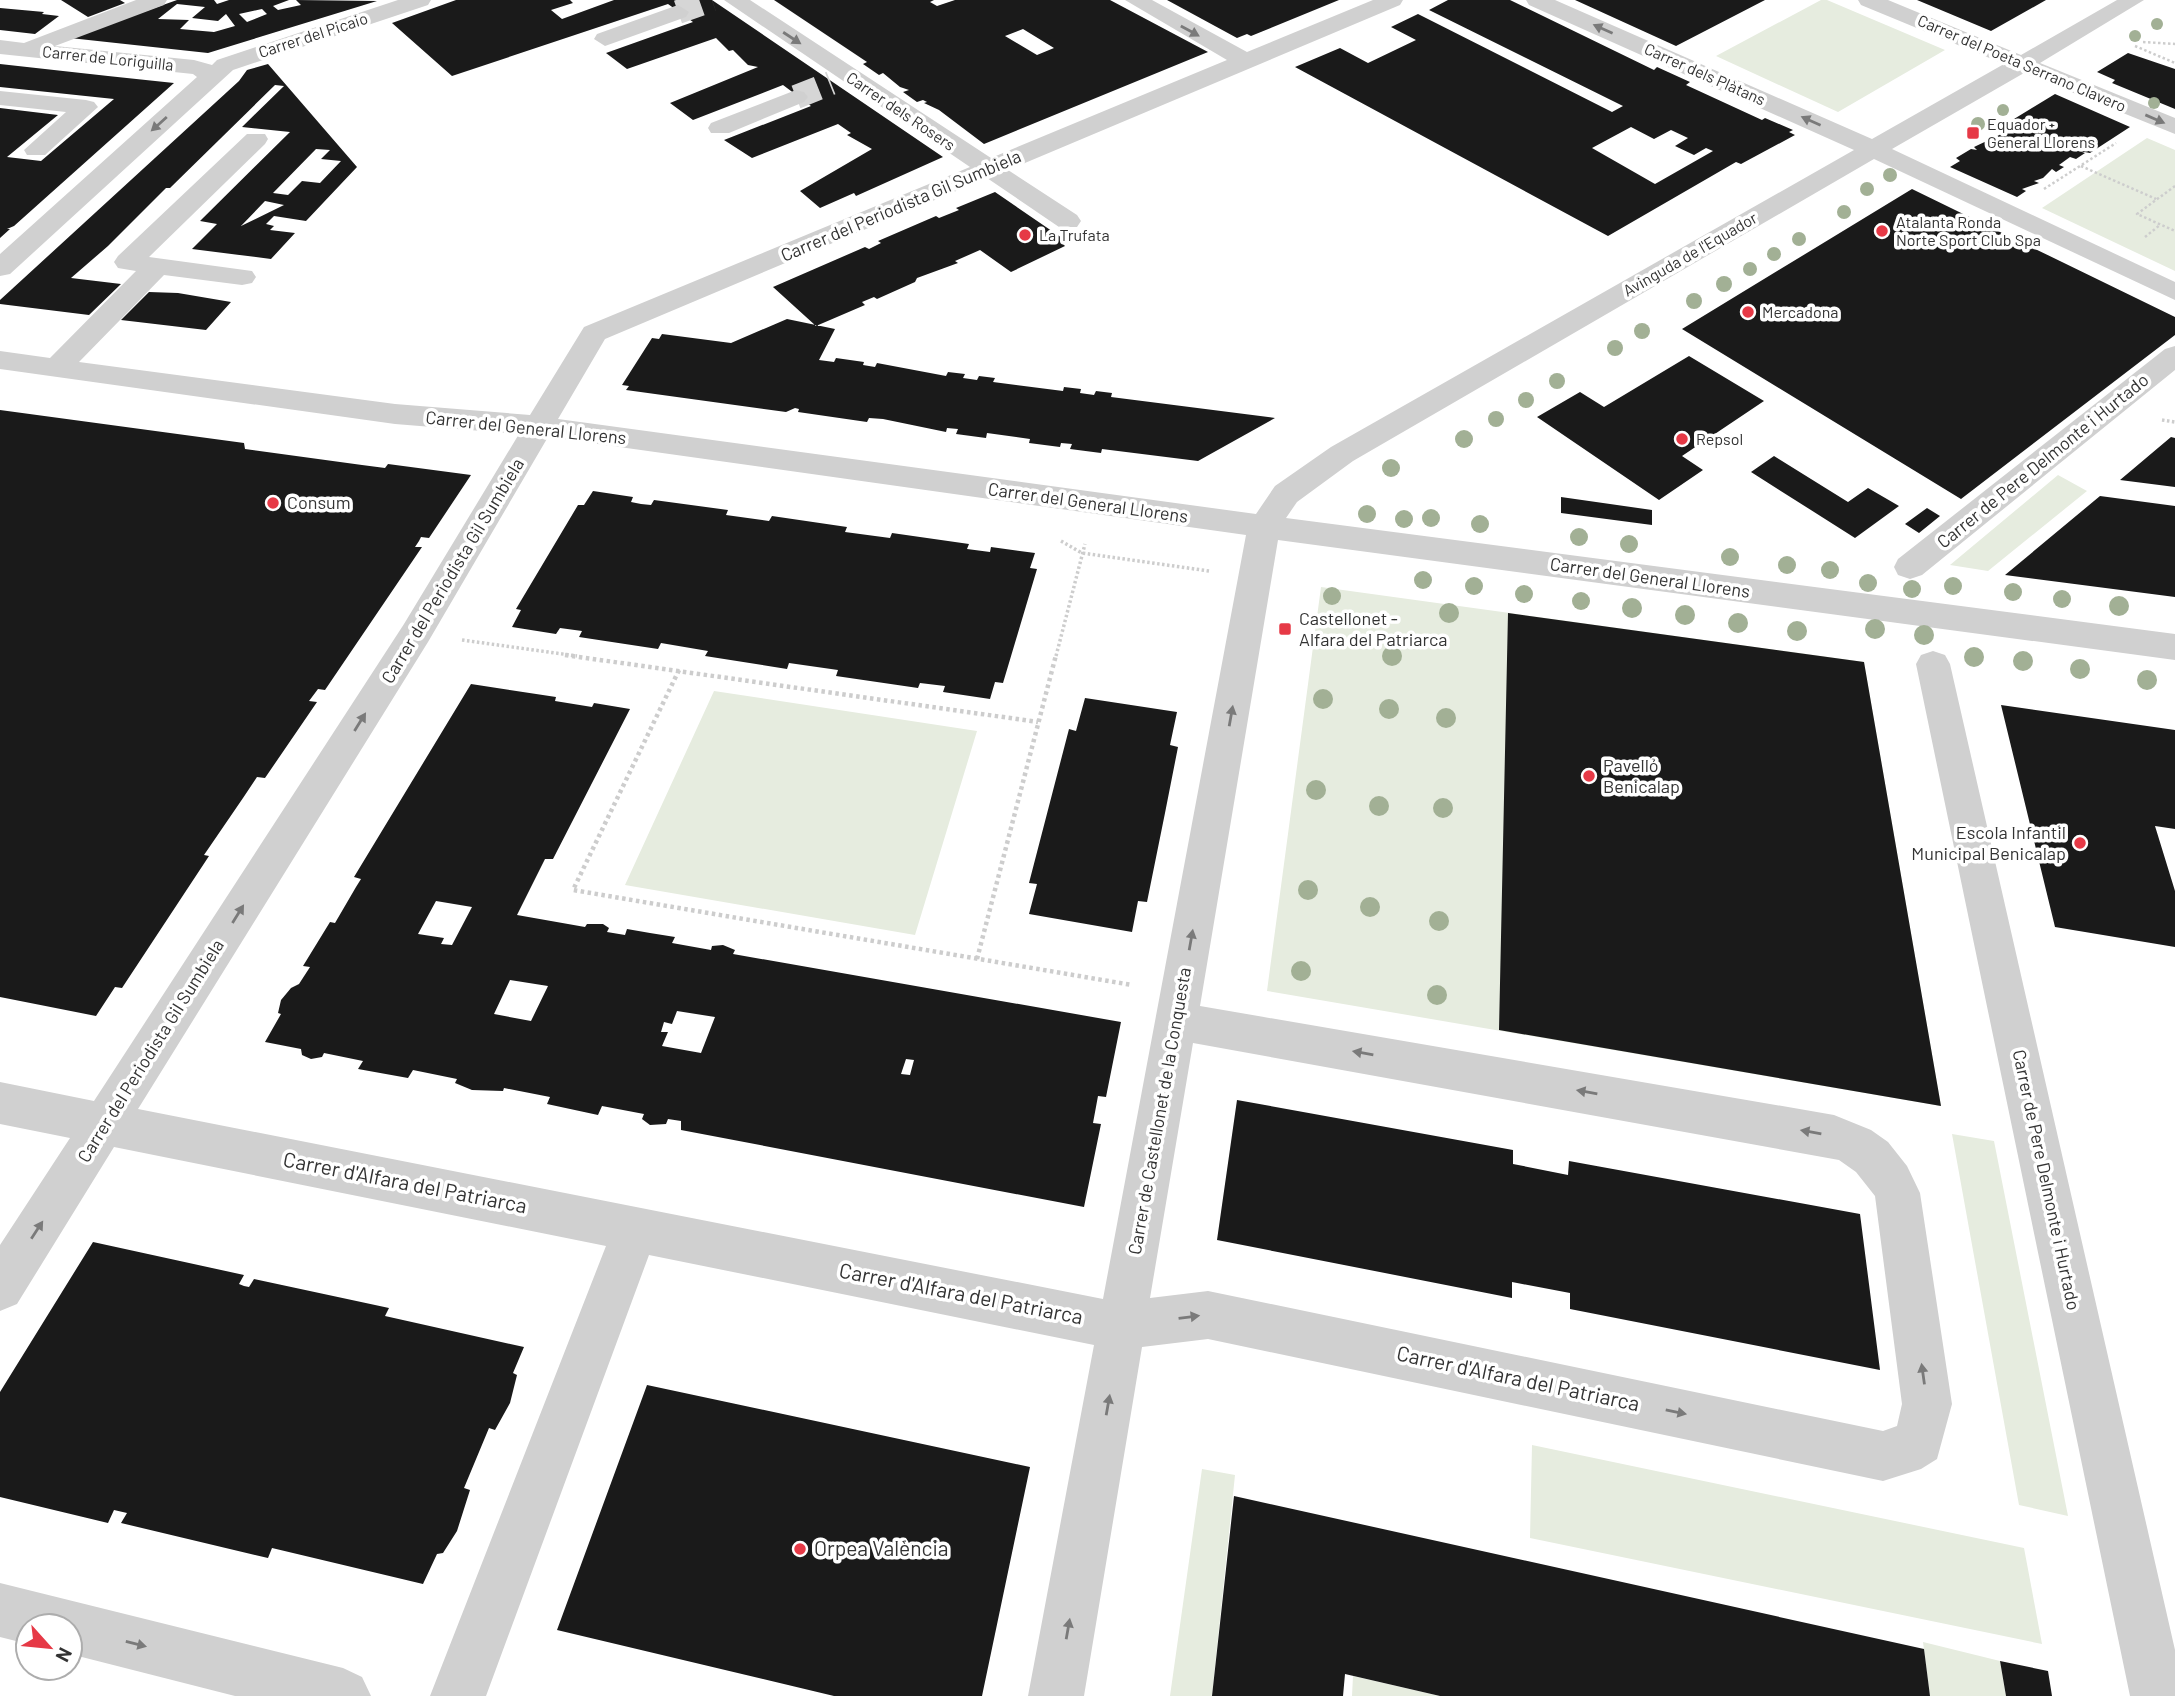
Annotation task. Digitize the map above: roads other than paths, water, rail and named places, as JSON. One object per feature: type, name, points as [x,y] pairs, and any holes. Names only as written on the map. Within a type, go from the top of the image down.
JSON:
[{"type":"street","points":[[24,49],[156,0]]},
{"type":"street","name":"Carrer del Picaio","points":[[0,268],[210,79],[236,59],[420,0]]},
{"type":"street","name":"Carrer dels Rosers","points":[[735,0],[840,79],[1068,221]]},
{"type":"street","points":[[1136,0],[1245,61]]},
{"type":"street","name":"Carrer del Periodista Gil Sumbiela","points":[[0,1287],[416,633],[594,333],[1392,0]]},
{"type":"street","name":"Carrer dels Plàtans","points":[[1537,0],[1873,149],[2175,292]]},
{"type":"street","name":"Carrer del Poeta Serrano Clavero","points":[[1869,0],[2175,127]]},
{"type":"street","name":"Avinguda de l'Equador","points":[[1264,527],[1286,494],[1342,454],[2133,0]]},
{"type":"street","points":[[604,39],[678,12]]},
{"type":"street","name":"Carrer de Loriguilla","points":[[0,47],[194,68],[205,70],[210,79]]},
{"type":"street","points":[[720,128],[796,97]]},
{"type":"street","points":[[0,98],[86,107],[36,149]]},
{"type":"street","points":[[242,277],[128,262],[256,139]]},
{"type":"street","points":[[57,368],[157,266]]},
{"type":"street","name":"Carrer de Pere Delmonte i Hurtado","points":[[1910,567],[2175,355]]},
{"type":"street","name":"Carrer del General Llorens","points":[[0,360],[395,414],[539,426],[1264,527],[2175,647]]},
{"type":"street","name":"Carrer de Castellonet de la Conquesta","points":[[1056,1696],[1264,527]]},
{"type":"street","name":"Carrer de Pere Delmonte i Hurtado","points":[[1933,664],[2158,1696]]},
{"type":"street","name":"Carrer d'Alfara del Patriarca","points":[[0,1102],[1121,1326],[1208,1315],[1883,1456],[1903,1451],[1919,1441],[1927,1404],[1897,1192],[1889,1175],[1874,1156],[1854,1143],[1834,1136],[1179,1007]]},
{"type":"street","points":[[458,1696],[636,1229]]},
{"type":"street","points":[[84,1631],[344,1696]]},
{"type":"tunnel","points":[[678,12],[712,0]]},
{"type":"tunnel","points":[[796,97],[831,83]]},
{"type":"place","name":"Equador - General Llorens","points":[[1973,133]]},
{"type":"place","name":"Atalanta Ronda Norte Sport Club Spa","points":[[1882,231]]},
{"type":"place","name":"La Trufata","points":[[1025,235]]},
{"type":"place","name":"Mercadona","points":[[1748,312]]},
{"type":"place","name":"Repsol","points":[[1682,439]]},
{"type":"place","name":"Consum","points":[[273,503]]},
{"type":"place","name":"Castellonet - Alfara del Patriarca","points":[[1285,629]]},
{"type":"place","name":"Pavelló Benicalap","points":[[1589,776]]},
{"type":"place","name":"Escola Infantil Municipal Benicalap","points":[[2080,843]]},
{"type":"place","name":"Orpea València","points":[[800,1549]]}]
